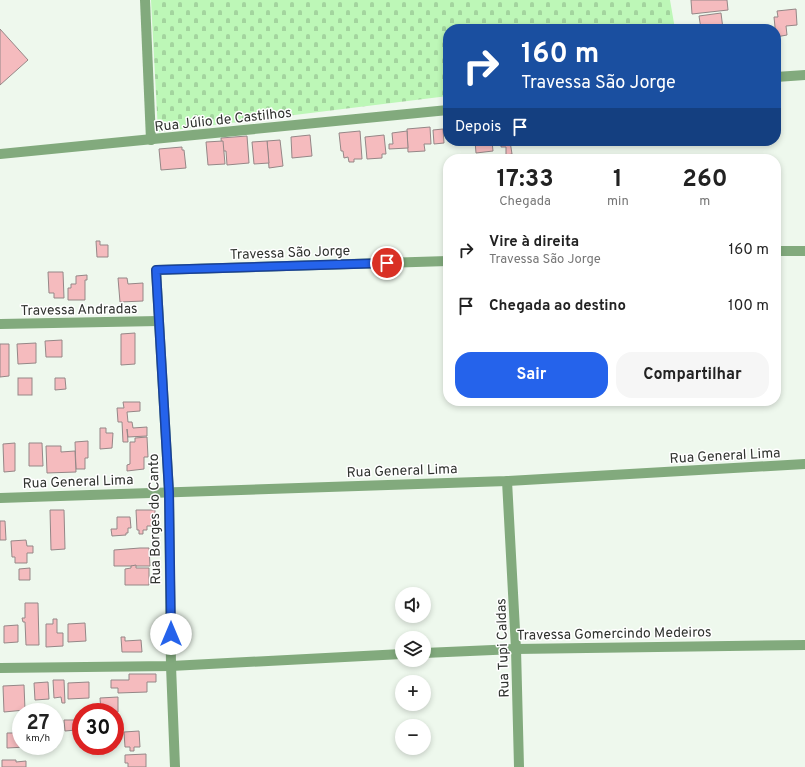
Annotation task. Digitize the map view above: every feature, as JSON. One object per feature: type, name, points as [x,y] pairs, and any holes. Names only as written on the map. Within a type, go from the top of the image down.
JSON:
[{"type":"street","points":[[145,0],[151,140]]},
{"type":"street","points":[[781,77],[805,75]]},
{"type":"street","name":"Rua Júlio de Castilhos","points":[[0,154],[443,111]]},
{"type":"street","points":[[781,251],[805,251]]},
{"type":"street","name":"Travessa São Jorge","points":[[156,270],[443,261]]},
{"type":"street","name":"Rua Borges do Canto","points":[[156,270],[169,492],[171,666],[175,767]]},
{"type":"street","name":"Travessa Andradas","points":[[0,324],[159,321]]},
{"type":"street","name":"Rua General Lima","points":[[0,498],[507,481],[805,464]]},
{"type":"street","name":"Rua Tupi Caldas","points":[[507,481],[516,649],[519,767]]},
{"type":"street","name":"Travessa Gomercindo Medeiros","points":[[431,653],[516,649],[805,645]]},
{"type":"street","points":[[0,668],[171,666],[395,654]]},
{"type":"green space","points":[[151,0],[670,0],[674,24],[443,24],[443,97],[158,132]]},
{"type":"building","points":[[691,0],[727,0],[728,10],[692,14]]},
{"type":"building","points":[[796,9],[797,25],[786,26],[787,35],[781,36],[781,24],[775,24],[774,17],[778,17],[777,11]]},
{"type":"building","points":[[721,13],[722,24],[700,24],[699,16]]},
{"type":"building","points":[[0,29],[28,60],[0,85]]},
{"type":"building","points":[[430,127],[431,144],[424,144],[425,151],[408,152],[407,129]]},
{"type":"building","points":[[443,129],[443,143],[434,144],[433,130]]},
{"type":"building","points":[[360,131],[362,159],[354,159],[354,162],[349,162],[348,157],[344,158],[343,151],[341,151],[339,133]]},
{"type":"building","points":[[407,131],[408,148],[389,149],[389,144],[393,144],[392,133]]},
{"type":"building","points":[[310,135],[312,156],[292,158],[291,137]]},
{"type":"building","points":[[384,135],[386,154],[382,154],[382,158],[367,159],[365,137]]},
{"type":"building","points":[[247,136],[249,163],[227,165],[226,151],[222,151],[221,138]]},
{"type":"building","points":[[280,140],[283,166],[269,168],[267,141]]},
{"type":"building","points":[[223,141],[225,164],[208,165],[206,142]]},
{"type":"building","points":[[267,141],[269,163],[254,164],[252,142]]},
{"type":"building","points":[[475,146],[492,146],[493,151],[476,153]]},
{"type":"building","points":[[511,146],[512,154],[506,154],[506,147],[501,147]]},
{"type":"building","points":[[182,147],[182,150],[184,150],[186,168],[161,170],[159,149]]},
{"type":"building","points":[[96,241],[100,241],[100,245],[108,245],[108,257],[97,257]]},
{"type":"building","points":[[48,272],[63,272],[64,298],[54,298],[54,293],[49,293]]},
{"type":"building","points":[[87,275],[87,280],[85,280],[85,300],[68,300],[68,288],[71,288],[71,284],[76,284],[76,276]]},
{"type":"building","points":[[118,278],[127,278],[128,284],[143,283],[143,301],[120,302]]},
{"type":"building","points":[[135,333],[135,364],[121,365],[121,334]]},
{"type":"building","points":[[62,340],[62,357],[46,357],[45,341]]},
{"type":"building","points":[[36,343],[36,363],[18,364],[17,344]]},
{"type":"building","points":[[0,344],[9,344],[9,376],[0,377]]},
{"type":"building","points":[[18,378],[32,378],[32,395],[18,395]]},
{"type":"building","points":[[55,378],[65,378],[66,389],[55,390]]},
{"type":"building","points":[[123,402],[140,402],[140,411],[127,412],[128,422],[132,422],[133,428],[147,427],[147,436],[128,437],[127,429],[128,442],[123,442],[122,422],[118,422],[117,408],[124,408]]},
{"type":"building","points":[[100,428],[106,428],[106,433],[113,433],[112,448],[100,449]]},
{"type":"building","points":[[147,437],[148,457],[144,457],[144,469],[127,471],[127,465],[130,464],[130,442],[135,442],[135,438]]},
{"type":"building","points":[[88,441],[88,458],[85,458],[85,469],[76,469],[75,442]]},
{"type":"building","points":[[15,443],[15,471],[4,472],[3,444]]},
{"type":"building","points":[[29,443],[42,443],[43,466],[29,466]]},
{"type":"building","points":[[46,446],[61,446],[61,452],[75,451],[76,472],[47,473]]},
{"type":"building","points":[[50,510],[64,510],[65,549],[51,550]]},
{"type":"building","points":[[136,510],[155,510],[155,526],[147,526],[147,530],[143,530],[143,534],[139,534],[139,530],[137,530]]},
{"type":"building","points":[[117,517],[130,517],[131,528],[128,528],[128,533],[126,533],[126,535],[112,536],[111,529],[117,529]]},
{"type":"building","points":[[0,521],[5,521],[6,540],[0,540]]},
{"type":"building","points":[[26,540],[27,546],[33,546],[33,553],[27,553],[27,563],[15,563],[15,557],[12,557],[11,541]]},
{"type":"building","points":[[149,548],[150,566],[114,566],[114,550]]},
{"type":"building","points":[[136,565],[136,568],[149,568],[149,585],[125,585],[125,569]]},
{"type":"building","points":[[30,568],[30,580],[19,580],[19,569]]},
{"type":"building","points":[[25,603],[38,603],[39,645],[26,645],[25,622],[23,622],[22,618],[25,618]]},
{"type":"building","points":[[53,619],[57,619],[57,633],[63,633],[63,646],[46,647],[46,624],[53,624]]},
{"type":"building","points":[[85,623],[86,641],[68,642],[68,624]]},
{"type":"building","points":[[18,625],[18,642],[4,643],[4,626]]},
{"type":"building","points":[[121,637],[125,637],[125,641],[141,640],[142,652],[122,652]]},
{"type":"building","points":[[129,674],[156,674],[156,682],[147,682],[147,692],[118,693],[118,688],[111,688],[111,680],[129,680]]},
{"type":"building","points":[[53,680],[64,680],[65,703],[62,703],[61,697],[54,698]]},
{"type":"building","points":[[48,682],[49,699],[35,700],[34,683]]},
{"type":"building","points":[[89,682],[89,698],[68,699],[68,683]]},
{"type":"building","points":[[24,685],[25,703],[12,703],[12,711],[4,712],[3,686]]},
{"type":"building","points":[[118,697],[118,703],[100,703],[100,698]]},
{"type":"building","points":[[64,720],[72,720],[72,730],[65,731]]},
{"type":"building","points":[[139,731],[140,747],[134,747],[134,751],[130,751],[130,747],[125,747],[124,732]]},
{"type":"building","points":[[7,733],[12,733],[12,748],[7,748]]},
{"type":"building","points":[[146,754],[146,767],[128,767],[128,763],[125,763],[125,755]]},
{"type":"building","points":[[2,760],[16,760],[16,762],[26,761],[26,767],[2,767]]},
{"type":"route","points":[[171,634],[169,492],[156,270],[387,263]]}]
